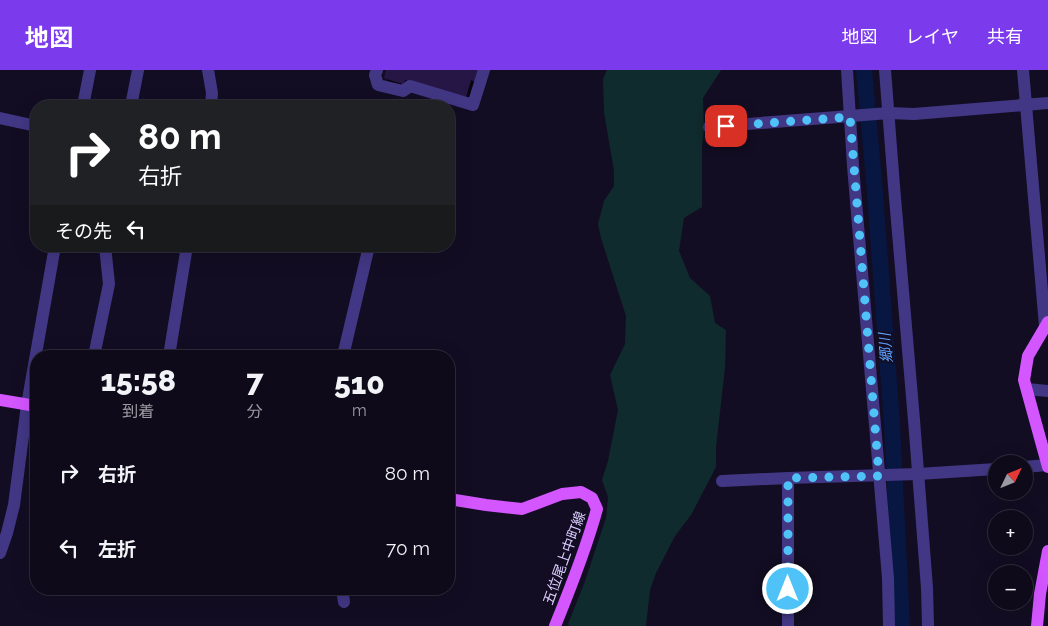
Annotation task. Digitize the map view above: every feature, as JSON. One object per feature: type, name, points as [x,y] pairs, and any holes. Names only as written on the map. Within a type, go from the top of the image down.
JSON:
[{"type":"main road","points":[[1047,324],[1028,356],[1024,380],[1048,466]]},
{"type":"main road","points":[[0,400],[30,405]]},
{"type":"main road","name":"五位尾上中町線","points":[[455,499],[522,509],[562,494],[581,492],[592,498],[597,509],[594,522],[579,567],[555,626]]},
{"type":"main road","points":[[1041,620],[1040,594],[1048,551]]},
{"type":"street","points":[[84,100],[90,70]]},
{"type":"street","points":[[132,100],[138,70]]},
{"type":"street","points":[[208,70],[211,100]]},
{"type":"street","points":[[377,70],[375,74],[378,85],[403,91],[410,86],[473,105],[484,70]]},
{"type":"street","points":[[847,70],[888,578],[889,626]]},
{"type":"street","points":[[886,70],[895,206],[927,588],[928,626]]},
{"type":"street","points":[[1023,70],[1047,324]]},
{"type":"street","points":[[708,127],[889,113],[914,114],[1048,103]]},
{"type":"street","points":[[0,118],[30,125]]},
{"type":"street","points":[[39,350],[54,252]]},
{"type":"street","points":[[95,350],[108,284],[105,252]]},
{"type":"street","points":[[170,350],[186,252]]},
{"type":"street","points":[[343,350],[368,252]]},
{"type":"street","points":[[1027,389],[1048,391]]},
{"type":"street","points":[[0,553],[14,505],[30,411]]},
{"type":"street","points":[[1033,467],[1048,466]]},
{"type":"street","points":[[722,481],[879,476],[988,470]]},
{"type":"street","points":[[788,478],[788,626]]},
{"type":"street","points":[[343,595],[344,602]]},
{"type":"green space","points":[[607,70],[721,70],[703,98],[702,207],[684,218],[679,251],[690,278],[710,296],[715,323],[726,330],[725,368],[716,447],[716,467],[691,515],[675,536],[656,573],[650,590],[646,626],[569,626],[568,624],[584,584],[606,518],[608,497],[602,480],[608,461],[618,410],[610,375],[625,344],[626,316],[598,224],[604,201],[614,186],[614,171],[604,112],[603,79]]},
{"type":"building","points":[[386,70],[480,70],[476,82],[471,80],[466,97],[405,80],[403,84],[384,78]]},
{"type":"waterway","name":"郷川","points":[[864,70],[892,424],[902,626]]},
{"type":"route","points":[[726,126],[850,117],[879,476],[788,478],[788,589]]}]
